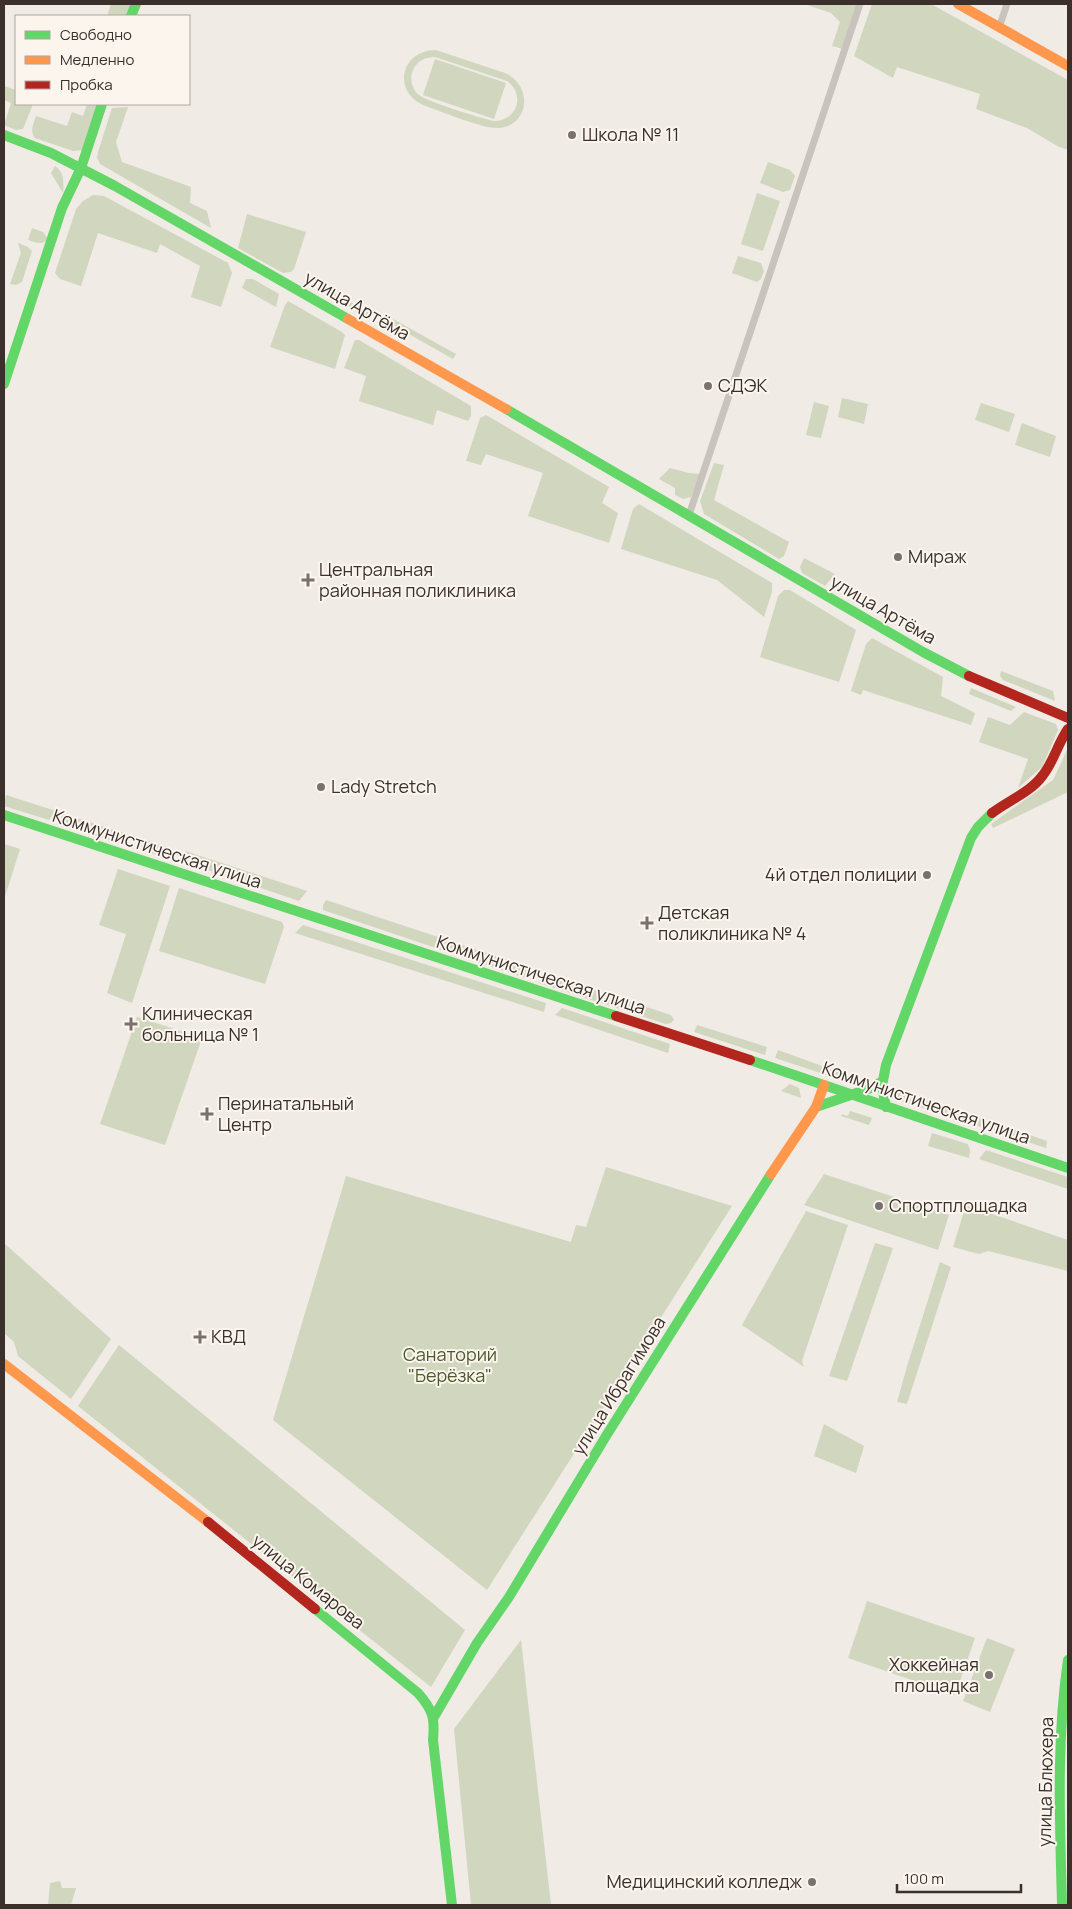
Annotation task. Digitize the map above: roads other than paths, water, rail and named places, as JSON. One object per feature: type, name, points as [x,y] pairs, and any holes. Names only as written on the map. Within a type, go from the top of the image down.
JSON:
[{"type":"main road","points":[[958,4],[1068,66]]},
{"type":"main road","points":[[4,384],[62,208],[81,168],[102,105]]},
{"type":"main road","name":"улица Артёма","points":[[4,135],[51,153],[81,168],[221,246],[923,652],[964,674],[1068,718]]},
{"type":"main road","points":[[886,1107],[882,1096],[881,1082],[977,825],[1039,780],[1048,769],[1060,740],[1068,729]]},
{"type":"main road","name":"Коммунистическая улица","points":[[4,815],[824,1085],[1068,1168]]},
{"type":"main road","points":[[816,1108],[871,1088],[881,1082]]},
{"type":"main road","name":"улица Ибрагимова","points":[[434,1717],[606,1436],[752,1204],[816,1108],[824,1085]]},
{"type":"main road","name":"улица Комарова","points":[[4,1364],[250,1555],[418,1694],[428,1704],[434,1717]]},
{"type":"main road","name":"улица Блюхера","points":[[1062,1905],[1061,1739],[1064,1683],[1068,1660]]},
{"type":"main road","points":[[434,1717],[433,1740],[452,1905]]},
{"type":"street","points":[[689,515],[860,4]]},
{"type":"street","points":[[999,28],[1007,4]]},
{"type":"place","name":"Школа № 11","points":[[572,135]]},
{"type":"place","name":"СДЭК","points":[[708,386]]},
{"type":"place","name":"Мираж","points":[[898,557]]},
{"type":"place","name":"Центральная районная поликлиника","points":[[308,580]]},
{"type":"place","name":"Lady Stretch","points":[[321,787]]},
{"type":"place","name":"4й отдел полиции","points":[[927,875]]},
{"type":"place","name":"Детская поликлиника № 4","points":[[647,923]]},
{"type":"place","name":"Клиническая больница № 1","points":[[131,1024]]},
{"type":"place","name":"Перинатальный Центр","points":[[207,1114]]},
{"type":"place","name":"Спортплощадка","points":[[879,1206]]},
{"type":"place","name":"КВД","points":[[200,1337]]},
{"type":"place","name":"Хоккейная площадка","points":[[989,1675]]},
{"type":"place","name":"Медицинский колледж","points":[[812,1882]]},
{"type":"park label","name":"Санаторий \"Берёзка\"","points":[[450,1365]]}]
